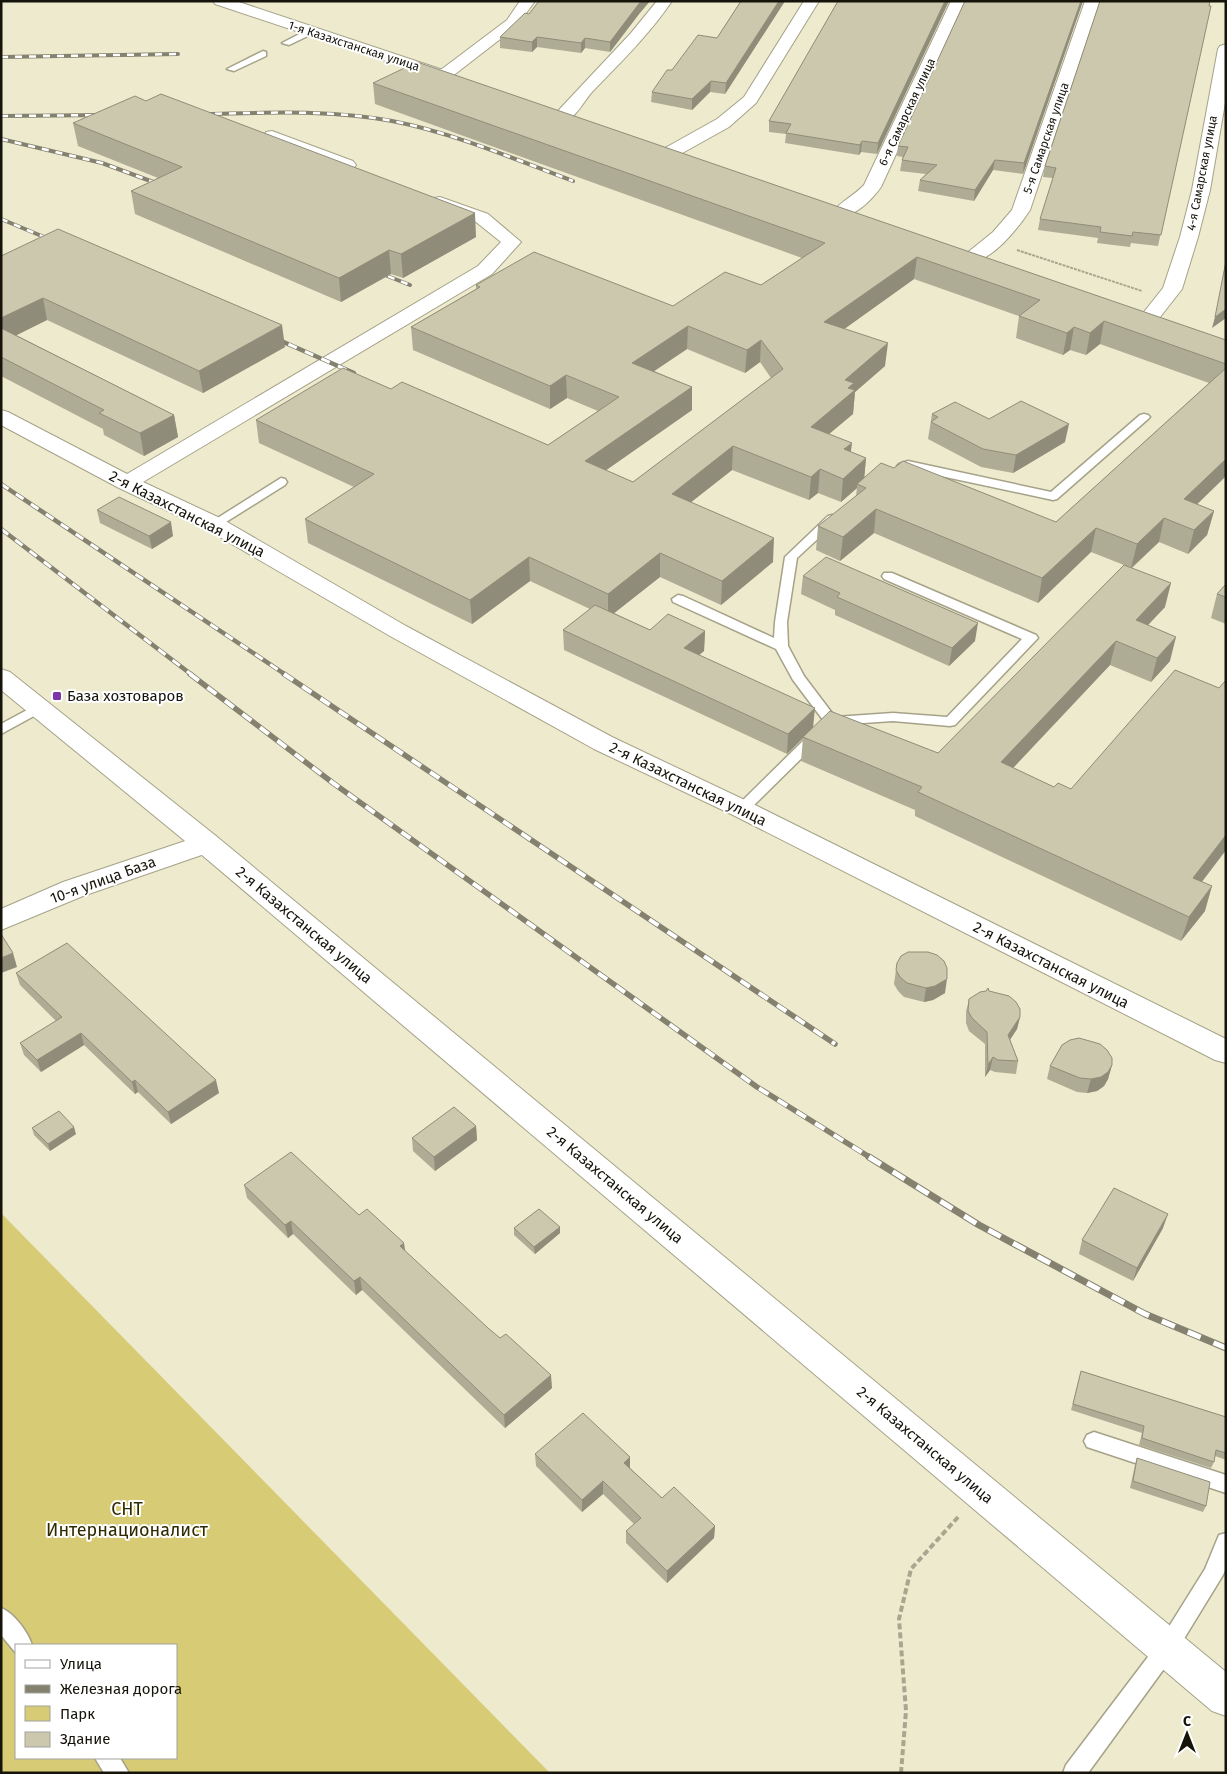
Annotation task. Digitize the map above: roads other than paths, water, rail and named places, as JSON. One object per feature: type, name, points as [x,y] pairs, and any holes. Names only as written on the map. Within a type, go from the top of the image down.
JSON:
[{"type":"street","name":"1-я Казахстанская улица","points":[[220,1],[462,82]]},
{"type":"street","points":[[444,75],[512,23],[528,1]]},
{"type":"street","points":[[562,117],[573,107],[582,93],[641,34],[665,1]]},
{"type":"street","points":[[671,152],[728,121],[741,111],[750,100],[812,1]]},
{"type":"street","name":"6-я Самарская улица","points":[[842,212],[864,196],[872,187],[959,1]]},
{"type":"street","name":"5-я Самарская улица","points":[[974,257],[994,243],[1010,228],[1021,210],[1093,1]]},
{"type":"street","name":"4-я Самарская улица","points":[[1150,317],[1172,289],[1189,237],[1201,190],[1226,49]]},
{"type":"street","points":[[544,110],[580,123]]},
{"type":"street","points":[[272,136],[364,172]]},
{"type":"street","points":[[653,146],[689,158]]},
{"type":"street","points":[[127,483],[485,270],[512,242],[482,218],[428,197]]},
{"type":"street","points":[[824,206],[861,218]]},
{"type":"street","points":[[955,250],[992,263]]},
{"type":"street","points":[[1132,311],[1169,323]]},
{"type":"street","name":"2-я Казахстанская улица","points":[[1,416],[127,483],[214,524],[398,631],[603,743],[742,810],[1226,1052]]},
{"type":"street","name":"2-я Казахстанская улица","points":[[1,677],[206,843],[1226,1696]]},
{"type":"street","name":"10-я улица База","points":[[1,920],[73,889],[206,843]]},
{"type":"lane","points":[[286,43],[311,31]]},
{"type":"lane","points":[[232,69],[263,54]]},
{"type":"lane","points":[[892,469],[908,465],[1053,496],[1144,417]]},
{"type":"lane","points":[[214,524],[281,482]]},
{"type":"lane","points":[[831,721],[798,677],[782,646],[781,622],[791,557],[842,511]]},
{"type":"lane","points":[[742,810],[831,721],[893,717],[950,722],[1031,638],[888,576]]},
{"type":"lane","points":[[678,599],[782,646]]},
{"type":"lane","points":[[1,730],[40,707]]},
{"type":"lane","points":[[1094,1441],[1226,1484]]},
{"type":"lane","points":[[1074,1773],[1167,1648],[1213,1575],[1226,1542]]},
{"type":"lane","points":[[1,1618],[21,1644]]},
{"type":"lane","points":[[107,1759],[118,1773]]},
{"type":"railway","points":[[1,57],[178,54]]},
{"type":"railway","points":[[201,114],[320,113],[392,121],[461,139],[573,181]]},
{"type":"railway","points":[[1,116],[106,115]]},
{"type":"railway","points":[[1,139],[102,163],[164,186]]},
{"type":"railway","points":[[1,219],[56,242]]},
{"type":"railway","points":[[375,271],[410,285]]},
{"type":"railway","points":[[272,337],[354,373]]},
{"type":"railway","points":[[1,484],[286,675]]},
{"type":"railway","points":[[1,529],[192,675]]},
{"type":"railway","points":[[190,674],[333,783],[757,1087],[871,1158]]},
{"type":"railway","points":[[284,674],[835,1044]]},
{"type":"railway","points":[[869,1157],[979,1225],[1145,1314],[1226,1348]]},
{"type":"place","name":"База хозтоваров","points":[[57,696]]},
{"type":"park label","name":"СНТ Интернационалист","points":[[127,1519]]}]
